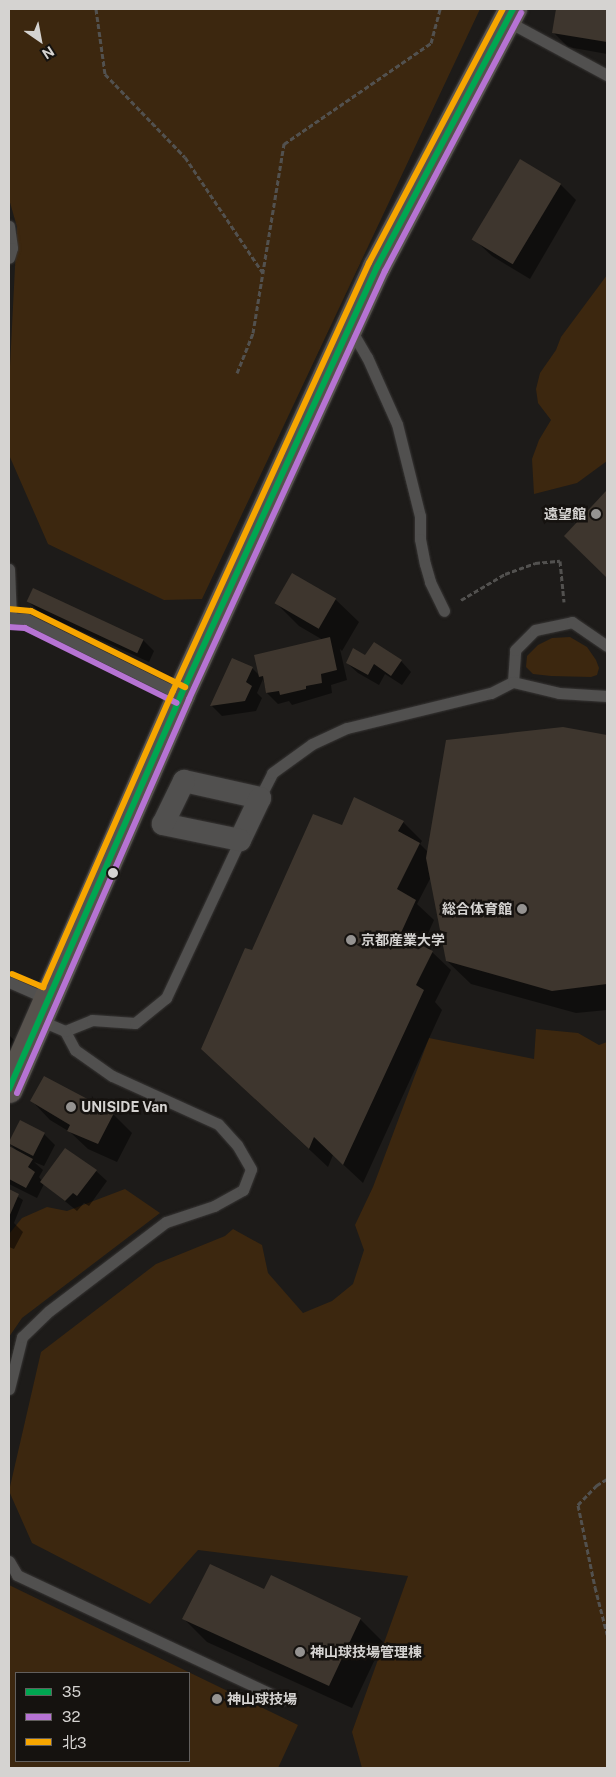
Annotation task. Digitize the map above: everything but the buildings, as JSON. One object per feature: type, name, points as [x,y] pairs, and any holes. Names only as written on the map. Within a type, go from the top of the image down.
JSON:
[{"type":"street","points":[[9,1089],[181,695],[349,327],[377,267],[510,15]]},
{"type":"street","points":[[184,781],[260,798],[240,840],[163,824],[184,781]]},
{"type":"lane","points":[[510,15],[607,76]]},
{"type":"lane","points":[[9,226],[12,248],[9,258]]},
{"type":"lane","points":[[349,327],[367,357],[397,424],[420,516],[420,539],[425,564],[430,582],[444,611]]},
{"type":"lane","points":[[9,569],[10,618],[27,619],[181,695]]},
{"type":"lane","points":[[513,682],[515,650],[535,630],[572,622],[607,646]]},
{"type":"lane","points":[[260,798],[272,773],[320,740],[347,728],[491,693],[513,682],[559,693],[607,696]]},
{"type":"lane","points":[[66,1031],[92,1020],[135,1023],[166,998],[240,840]]},
{"type":"lane","points":[[9,982],[66,1031],[75,1050],[112,1076],[218,1124],[237,1145],[251,1170],[243,1190],[214,1206],[166,1222],[49,1311],[22,1336],[9,1389]]},
{"type":"lane","points":[[9,1562],[17,1575],[282,1699]]},
{"type":"path","points":[[96,9],[105,74],[186,158],[263,274]]},
{"type":"path","points":[[237,373],[253,333],[284,144],[431,43],[440,9]]},
{"type":"path","points":[[444,611],[492,581],[535,563],[560,562],[562,584]]},
{"type":"path","points":[[607,1479],[597,1485],[578,1505],[594,1587],[607,1634]]},
{"type":"shaded area","points":[[9,9],[480,9],[202,599],[164,600],[48,544],[9,455],[9,386],[17,227],[9,199]]},
{"type":"shaded area","points":[[607,275],[607,461],[577,483],[534,494],[532,459],[539,440],[551,420],[538,403],[536,389],[540,373],[556,350],[561,337]]},
{"type":"shaded area","points":[[570,637],[587,647],[599,668],[597,675],[591,677],[533,674],[526,667],[527,656],[538,645],[552,638]]},
{"type":"shaded area","points":[[536,1029],[578,1033],[599,1045],[607,1042],[607,1768],[362,1768],[352,1732],[408,1576],[198,1550],[150,1604],[32,1543],[9,1491],[41,1352],[156,1264],[225,1236],[233,1229],[262,1245],[268,1273],[303,1313],[332,1301],[353,1284],[364,1250],[355,1225],[373,1187],[429,1038],[534,1059]]},
{"type":"shaded area","points":[[125,1189],[160,1213],[22,1318],[9,1337],[9,1234],[22,1218],[47,1207],[67,1211]]},
{"type":"shaded area","name":"神山球技場","points":[[9,1585],[189,1672],[15,1672],[15,1762],[190,1762],[190,1673],[298,1725],[278,1768],[9,1768]]},
{"type":"transit line","name":"北3","points":[[12,974],[43,987],[173,691],[369,263],[503,9]]},
{"type":"transit line","name":"35","points":[[9,1089],[181,695],[377,267],[513,9]]},
{"type":"transit line","name":"32","points":[[17,1093],[189,699],[385,271],[521,13]]},
{"type":"transit line","name":"北3","points":[[9,609],[31,611],[185,687]]},
{"type":"transit line","name":"32","points":[[9,627],[25,628],[177,703]]},
{"type":"place","name":"遠望館","points":[[596,514]]},
{"type":"place","name":"総合体育館","points":[[522,909]]},
{"type":"place","name":"京都産業大学","points":[[351,940]]},
{"type":"place","name":"UNISIDE Van","points":[[71,1107]]},
{"type":"place","name":"神山球技場管理棟","points":[[300,1652]]},
{"type":"place","name":"神山球技場","points":[[217,1699]]}]
